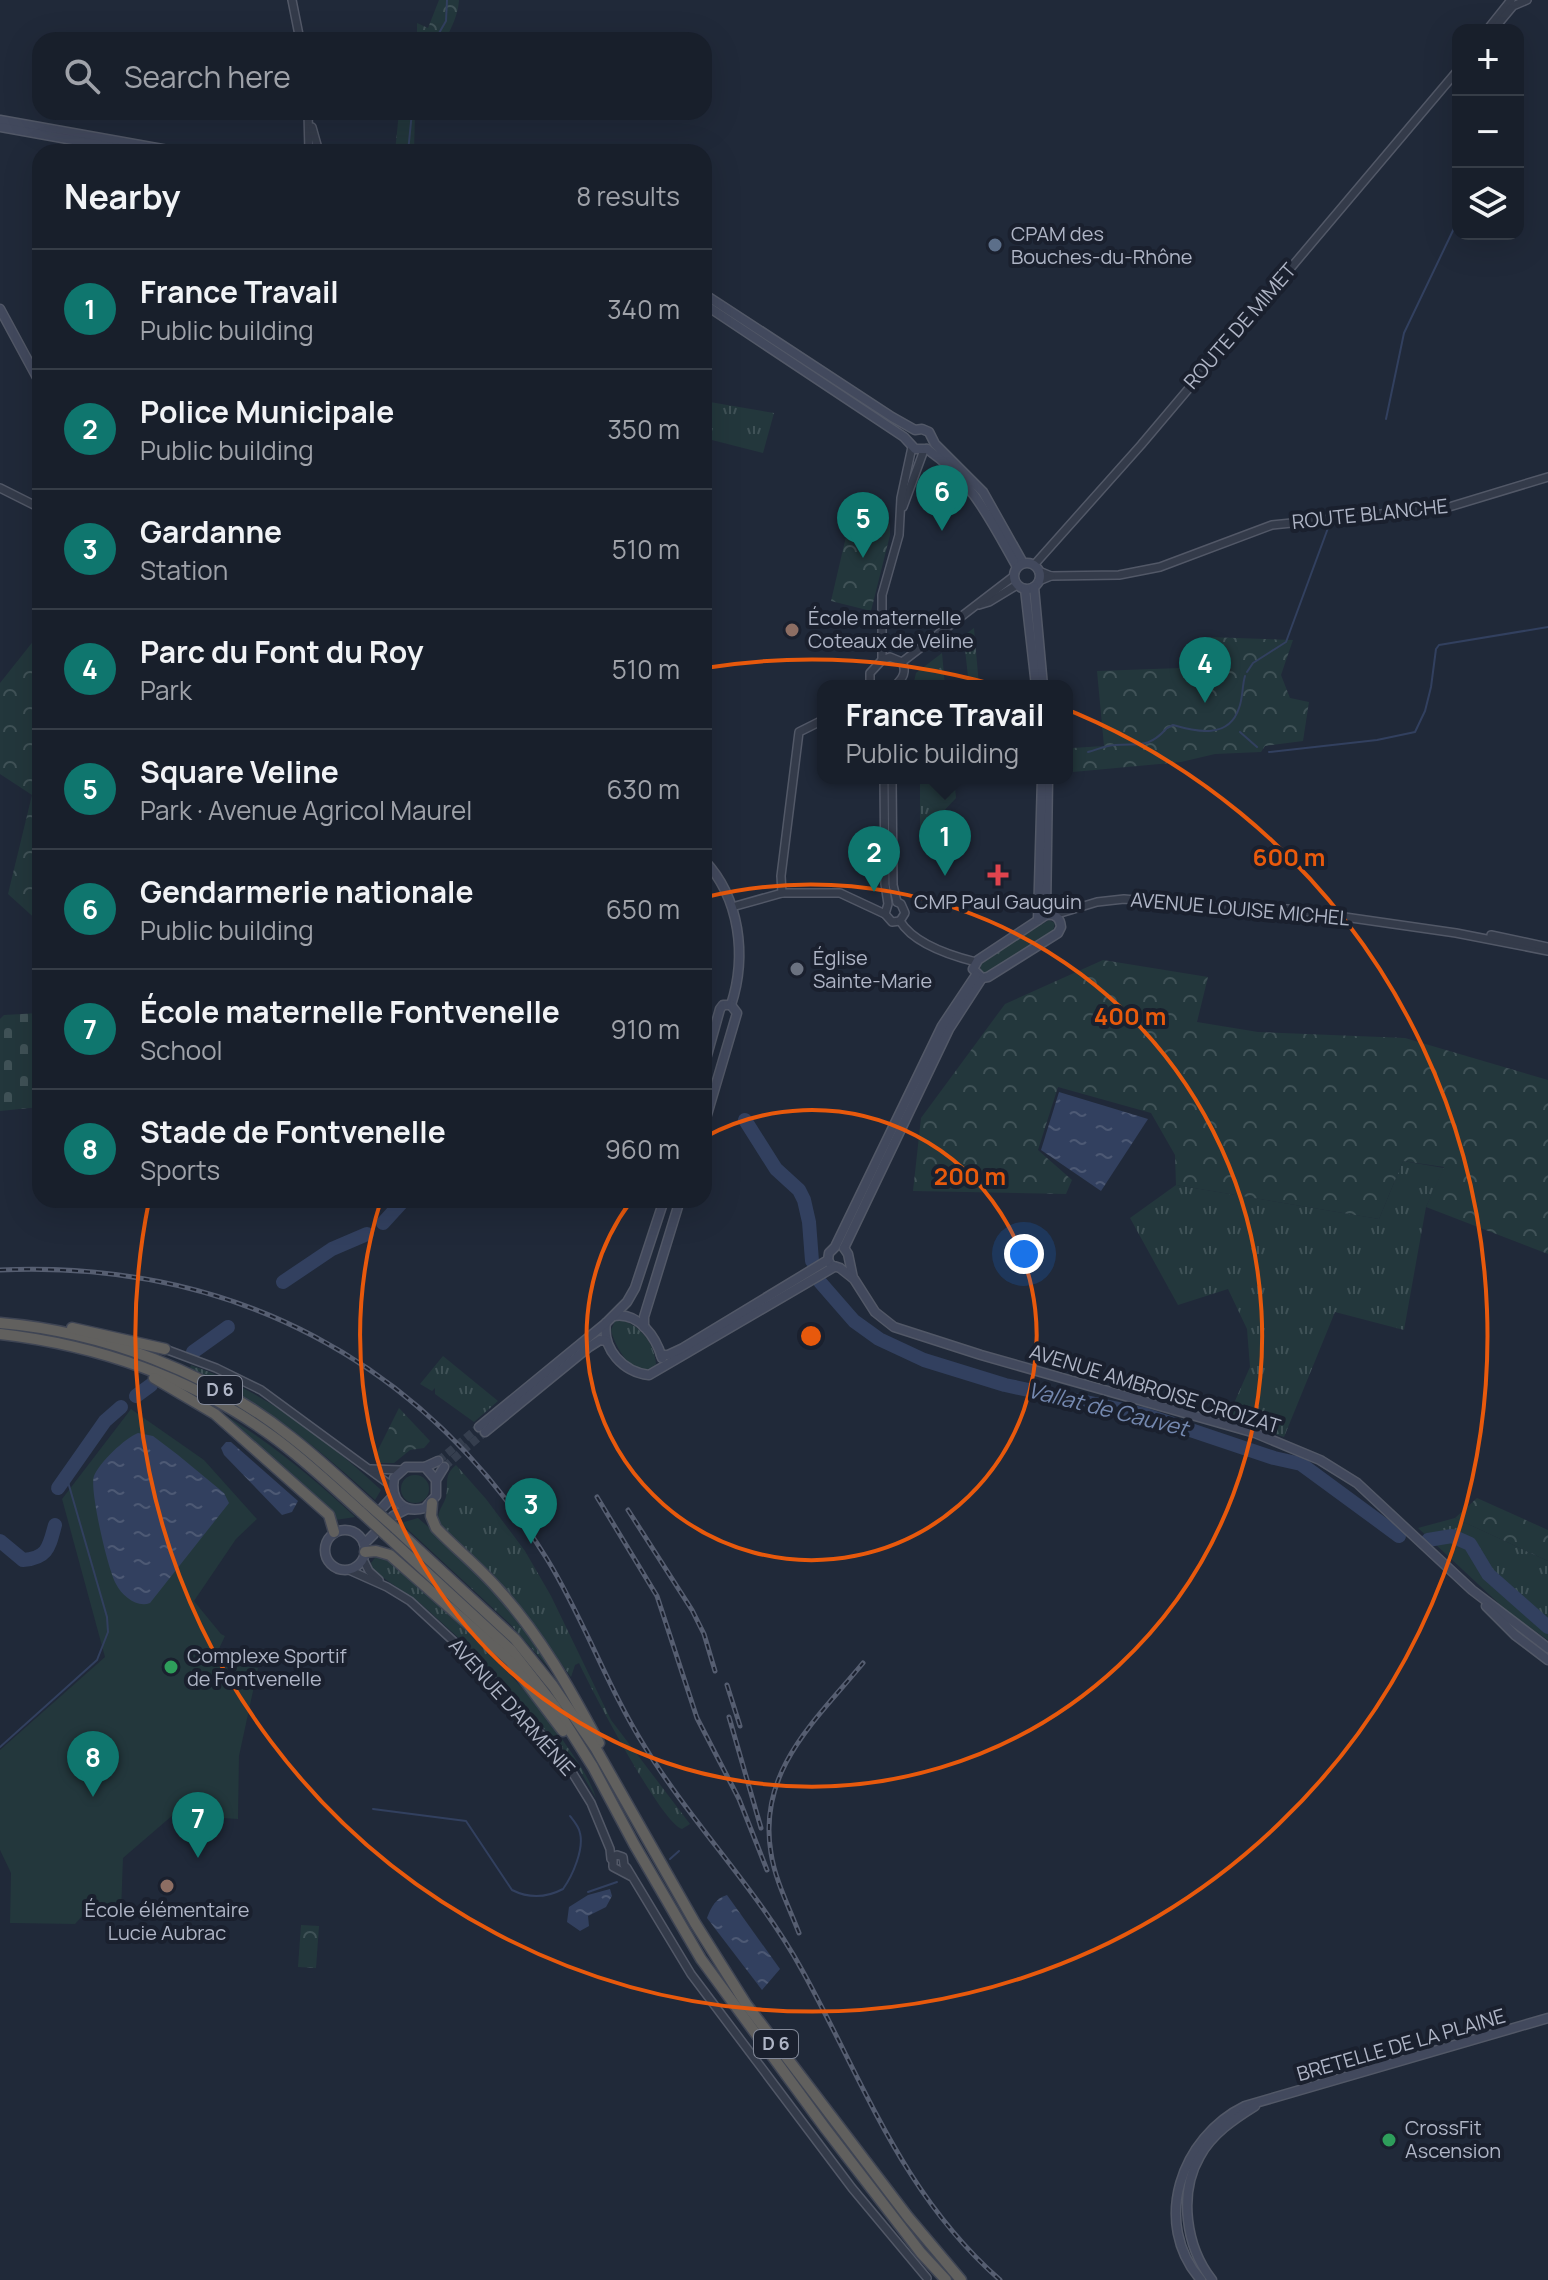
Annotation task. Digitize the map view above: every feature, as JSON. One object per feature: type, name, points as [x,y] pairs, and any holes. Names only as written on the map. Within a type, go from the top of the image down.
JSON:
[{"type":"highway","name":"D 6","points":[[0,1323],[42,1328],[107,1343],[222,1391],[289,1435],[364,1513]]},
{"type":"highway","points":[[42,1328],[75,1328],[165,1349]]},
{"type":"highway","name":"D 6","points":[[0,1334],[69,1345],[137,1365],[178,1381],[247,1419],[300,1458],[515,1639],[577,1720],[620,1789],[695,1923],[746,2004],[908,2217],[961,2280]]},
{"type":"highway","points":[[137,1365],[215,1414],[329,1515],[334,1532]]},
{"type":"highway","points":[[432,1503],[431,1516],[436,1528],[498,1588],[535,1634],[584,1715],[620,1789]]},
{"type":"highway","name":"D 6","points":[[390,1532],[511,1650],[569,1728],[676,1918],[717,1982],[832,2138],[921,2253],[946,2280]]},
{"type":"highway","points":[[364,1552],[390,1555],[510,1661],[563,1731],[620,1818]]},
{"type":"main road","points":[[0,120],[110,144]]},
{"type":"main road","points":[[0,127],[117,144]]},
{"type":"main road","points":[[712,299],[915,430],[926,430],[935,444],[983,492],[1028,575],[1042,680]]},
{"type":"main road","points":[[0,309],[32,368]]},
{"type":"main road","points":[[712,309],[911,444],[942,459],[975,493],[1028,575],[1036,680]]},
{"type":"main road","points":[[911,444],[915,430]]},
{"type":"main road","points":[[926,449],[932,437]]},
{"type":"main road","points":[[1042,784],[1046,916]]},
{"type":"main road","points":[[1046,916],[1048,784]]},
{"type":"main road","points":[[712,872],[732,907],[741,954],[739,980],[731,1005]]},
{"type":"main road","points":[[834,1265],[829,1253],[840,1248],[942,1026],[976,971],[1046,916],[1059,918],[1061,927],[1058,933],[999,971],[976,971]]},
{"type":"main road","points":[[712,1037],[720,1009],[723,1005],[731,1005]]},
{"type":"main road","points":[[712,1098],[737,1013],[731,1005]]},
{"type":"main road","points":[[606,1341],[600,1340],[589,1347],[482,1429],[613,1316],[635,1288],[661,1208]]},
{"type":"main road","points":[[644,1327],[644,1317],[678,1208]]},
{"type":"main road","name":"AVENUE AMBROISE CROIZAT","points":[[840,1248],[848,1254],[854,1279],[875,1312],[894,1327],[1255,1433],[1320,1460],[1362,1487],[1472,1590],[1515,1635],[1548,1660]]},
{"type":"main road","points":[[661,1355],[683,1348],[834,1265],[849,1260]]},
{"type":"main road","points":[[606,1323],[606,1341],[618,1360],[630,1370],[649,1375],[834,1265]]},
{"type":"main road","name":"AVENUE AMBROISE CROIZAT","points":[[834,1265],[854,1279]]},
{"type":"main road","points":[[613,1316],[629,1316],[644,1327],[655,1340],[661,1355],[660,1369]]},
{"type":"main road","points":[[393,1516],[408,1509],[425,1508],[432,1503],[441,1464],[425,1467],[412,1465],[394,1478],[393,1491],[397,1501],[408,1509]]},
{"type":"main road","points":[[425,1467],[436,1480]]},
{"type":"main road","points":[[383,1507],[393,1491]]},
{"type":"main road","points":[[352,1531],[364,1513]]},
{"type":"main road","points":[[364,1552],[359,1536],[352,1531],[334,1532],[325,1545],[326,1557],[338,1569],[349,1570],[364,1552],[374,1534]]},
{"type":"main road","name":"AVENUE AMBROISE CROIZAT","points":[[1472,1590],[1548,1648]]},
{"type":"main road","name":"BRETELLE DE LA PLAINE","points":[[1201,2280],[1187,2259],[1178,2223],[1177,2201],[1185,2166],[1217,2123],[1245,2106],[1548,2018]]},
{"type":"main road","name":"BRETELLE DE LA PLAINE","points":[[1212,2280],[1196,2255],[1188,2222],[1194,2169],[1208,2144],[1223,2128],[1263,2102]]},
{"type":"street","points":[[292,0],[298,32]]},
{"type":"street","points":[[1492,24],[1511,0]]},
{"type":"street","points":[[1498,24],[1513,6],[1527,0]]},
{"type":"street","name":"ROUTE DE MIMET","points":[[902,662],[977,606],[989,602],[1028,575],[1452,74]]},
{"type":"street","points":[[308,120],[309,144]]},
{"type":"street","points":[[310,120],[317,144]]},
{"type":"street","points":[[882,660],[882,595],[900,523],[902,489],[911,444]]},
{"type":"street","points":[[902,509],[926,449]]},
{"type":"street","name":"ROUTE BLANCHE","points":[[1028,575],[1119,575],[1160,567],[1272,525],[1449,507],[1548,477]]},
{"type":"street","points":[[0,488],[32,504]]},
{"type":"street","points":[[870,680],[870,673],[882,660],[890,657],[897,657],[902,662],[905,672],[899,680]]},
{"type":"street","points":[[782,893],[781,876],[799,732],[817,723]]},
{"type":"street","points":[[884,784],[885,884],[892,903]]},
{"type":"street","points":[[885,914],[892,903],[893,885],[892,784]]},
{"type":"street","points":[[732,907],[782,893],[840,893],[885,914],[892,922],[900,921]]},
{"type":"street","name":"AVENUE LOUISE MICHEL","points":[[1046,916],[1097,902],[1138,899],[1225,908],[1318,912],[1548,949]]},
{"type":"street","points":[[892,903],[901,904],[905,913],[900,921]]},
{"type":"street","points":[[1061,927],[1072,909]]},
{"type":"street","points":[[900,921],[906,930],[963,958],[976,971]]},
{"type":"street","points":[[165,1349],[216,1368],[261,1390],[370,1469],[393,1491]]},
{"type":"street","points":[[370,1469],[401,1470]]},
{"type":"street","name":"AVENUE D'ARMÉNIE","points":[[364,1552],[369,1571],[387,1587]]},
{"type":"street","name":"AVENUE D'ARMÉNIE","points":[[349,1570],[410,1601],[457,1643],[565,1761],[591,1803],[613,1854],[623,1857],[621,1867],[632,1877],[691,1974],[852,2188],[889,2243],[928,2279]]},
{"type":"green space","points":[[439,0],[459,0],[449,32],[417,32],[417,23],[428,28]]},
{"type":"green space","points":[[398,120],[415,120],[414,144],[396,144]]},
{"type":"green space","points":[[712,402],[774,413],[763,453],[712,440]]},
{"type":"green space","points":[[864,509],[885,516],[890,525],[871,611],[831,601],[851,515]]},
{"type":"green space","points":[[974,628],[978,680],[968,680],[965,649],[955,649],[955,642]]},
{"type":"green space","points":[[1208,637],[1293,640],[1281,675],[1290,698],[1309,702],[1303,741],[1265,746],[1261,752],[1215,754],[1181,762],[1073,772],[1073,748],[1104,746],[1097,671],[1209,667]]},
{"type":"green space","points":[[32,643],[32,795],[0,774],[0,683]]},
{"type":"green space","points":[[942,653],[944,680],[914,680],[916,673]]},
{"type":"green space","points":[[920,784],[955,784],[956,798],[920,833]]},
{"type":"green space","points":[[32,795],[32,916],[8,894]]},
{"type":"green space","points":[[1049,920],[1055,923],[1053,931],[989,972],[980,972],[981,962]]},
{"type":"green space","points":[[1103,960],[1208,977],[1197,1022],[1258,1032],[1405,1038],[1548,1080],[1548,1254],[1426,1207],[1444,1167],[1403,1161],[1379,1219],[1176,1185],[1175,1155],[1151,1113],[1058,1087],[1038,1150],[1072,1180],[1066,1194],[913,1191],[921,1118],[1005,1004]]},
{"type":"green space","points":[[32,1013],[32,1108],[0,1111],[0,1019],[4,1015]]},
{"type":"green space","points":[[1403,1161],[1444,1168],[1426,1207],[1404,1330],[1335,1312],[1284,1437],[1227,1419],[1250,1367],[1247,1329],[1228,1289],[1178,1305],[1130,1218],[1176,1185],[1379,1219]]},
{"type":"green space","points":[[615,1321],[634,1326],[646,1337],[656,1365],[641,1370],[622,1354],[611,1330]]},
{"type":"green space","points":[[443,1356],[498,1401],[474,1422],[435,1394],[435,1388],[432,1391],[420,1384]]},
{"type":"green space","points":[[191,1365],[244,1388],[315,1434],[381,1490],[375,1500],[287,1426],[240,1395],[190,1368]]},
{"type":"green space","points":[[210,1406],[285,1457],[355,1517],[335,1520]]},
{"type":"green space","points":[[399,1408],[430,1441],[424,1448],[410,1450],[394,1463],[380,1463],[375,1456]]},
{"type":"green space","name":"Complexe Sportif de Fontvenelle","points":[[131,1409],[204,1460],[257,1519],[236,1539],[194,1601],[225,1636],[218,1651],[239,1666],[258,1668],[239,1756],[238,1819],[173,1815],[123,1858],[121,1914],[86,1912],[75,1924],[10,1923],[11,1873],[0,1850],[0,1750],[105,1657],[62,1499]]},
{"type":"green space","points":[[456,1465],[525,1551],[551,1596],[611,1720],[690,1824],[682,1829],[672,1821],[643,1781],[579,1663],[575,1665],[571,1677],[544,1640],[434,1518],[438,1517],[446,1497],[448,1476]]},
{"type":"green space","points":[[415,1475],[425,1479],[429,1489],[425,1499],[415,1503],[405,1499],[401,1489],[405,1479]]},
{"type":"green space","points":[[1477,1498],[1548,1530],[1548,1561],[1455,1518]]},
{"type":"green space","points":[[418,1518],[458,1554],[494,1593],[558,1678],[511,1625],[401,1523]]},
{"type":"green space","points":[[1455,1518],[1548,1561],[1548,1640],[1508,1612],[1418,1528]]},
{"type":"green space","points":[[378,1554],[389,1560],[506,1670],[579,1764],[596,1798],[576,1764],[472,1650],[420,1603],[372,1570],[371,1563]]},
{"type":"green space","points":[[301,1925],[319,1926],[316,1968],[298,1967]]},
{"type":"water","points":[[1059,1092],[1148,1119],[1101,1191],[1041,1150]]},
{"type":"water","points":[[138,1433],[153,1436],[178,1455],[224,1493],[229,1503],[150,1603],[145,1604],[130,1600],[116,1584],[100,1530],[93,1484],[94,1476],[107,1458]]},
{"type":"water","points":[[226,1442],[231,1442],[298,1501],[292,1512],[282,1515],[224,1455],[221,1448]]},
{"type":"water","points":[[610,1889],[612,1896],[606,1907],[588,1916],[589,1926],[580,1931],[567,1922],[569,1907],[588,1895]]},
{"type":"water","points":[[727,1895],[780,1969],[762,1990],[707,1918],[714,1904]]},
{"type":"waterway","points":[[440,32],[446,21],[447,0]]},
{"type":"waterway","points":[[409,144],[411,120]]},
{"type":"waterway","points":[[1386,419],[1404,333],[1452,233]]},
{"type":"waterway","points":[[1247,672],[1253,663],[1286,642],[1328,528]]},
{"type":"waterway","points":[[1269,752],[1377,740],[1415,732],[1425,711],[1439,645],[1548,627]]},
{"type":"waterway","points":[[1167,728],[1173,725],[1211,731],[1228,725],[1239,708],[1245,676]]},
{"type":"waterway","points":[[1088,752],[1112,745],[1148,742],[1166,729]]},
{"type":"waterway","points":[[1240,732],[1257,747]]},
{"type":"waterway","name":"Vallat de Cauvet","points":[[745,1120],[776,1169],[799,1190],[804,1200],[812,1261]]},
{"type":"waterway","name":"Vallat de Cauvet","points":[[383,1223],[397,1208]]},
{"type":"waterway","name":"Vallat de Cauvet","points":[[283,1282],[332,1249],[367,1234]]},
{"type":"waterway","name":"Vallat de Cauvet","points":[[820,1282],[854,1321],[879,1339],[924,1360],[1005,1385],[1143,1414],[1274,1458],[1301,1464],[1399,1536]]},
{"type":"waterway","name":"Vallat de Cauvet","points":[[193,1352],[228,1327]]},
{"type":"waterway","name":"Vallat de Cauvet","points":[[136,1396],[151,1385]]},
{"type":"waterway","name":"Vallat de Cauvet","points":[[58,1488],[105,1421],[121,1407]]},
{"type":"waterway","points":[[0,1747],[97,1660],[108,1632],[107,1617],[66,1475]]},
{"type":"waterway","name":"Vallat de Cauvet","points":[[0,1541],[23,1560],[38,1557],[46,1550],[55,1525]]},
{"type":"waterway","name":"Vallat de Cauvet","points":[[1428,1540],[1452,1536],[1470,1544],[1488,1574],[1548,1627]]},
{"type":"waterway","points":[[373,1809],[466,1821],[512,1890],[538,1896],[563,1889],[574,1869],[581,1839],[579,1829],[570,1816]]},
{"type":"waterway","points":[[670,1859],[679,1851]]},
{"type":"waterway","points":[[588,1892],[617,1882]]},
{"type":"tunnel","points":[[438,1461],[479,1427]]},
{"type":"tunnel","points":[[444,1467],[485,1432]]},
{"type":"railway","points":[[0,1270],[85,1271],[166,1283],[243,1305],[314,1336],[381,1378],[442,1429],[498,1489],[547,1559],[631,1724],[663,1775],[785,1941],[910,2173],[936,2211],[1000,2280]]},
{"type":"railway","points":[[597,1497],[657,1596],[697,1718],[739,1799],[767,1870]]},
{"type":"railway","points":[[628,1510],[692,1610],[704,1634],[715,1671]]},
{"type":"railway","points":[[799,1933],[771,1853],[769,1824],[773,1797],[794,1749],[863,1663]]},
{"type":"railway","points":[[727,1685],[740,1726]]},
{"type":"railway","points":[[729,1717],[761,1828]]},
{"type":"place","name":"CPAM des Bouches-du-Rhône","points":[[995,245]]},
{"type":"place","name":"Gendarmerie nationale","points":[[942,531]]},
{"type":"place","name":"Square Veline","points":[[863,558]]},
{"type":"place","name":"École maternelle Coteaux de Veline","points":[[792,630]]},
{"type":"place","name":"Parc du Font du Roy","points":[[1205,703]]},
{"type":"place","name":"CMP Paul Gauguin","points":[[998,875]]},
{"type":"place","name":"France Travail","points":[[945,876]]},
{"type":"place","name":"Police Municipale","points":[[874,892]]},
{"type":"place","name":"Église Sainte-Marie","points":[[797,969]]},
{"type":"place","name":"Gardanne","points":[[531,1544]]},
{"type":"place","name":"Complexe Sportif de Fontvenelle","points":[[171,1667]]},
{"type":"place","name":"Stade de Fontvenelle","points":[[93,1797]]},
{"type":"place","name":"École maternelle Fontvenelle","points":[[198,1858]]},
{"type":"place","name":"École élémentaire Lucie Aubrac","points":[[167,1886]]},
{"type":"place","name":"CrossFit Ascension","points":[[1389,2140]]}]
